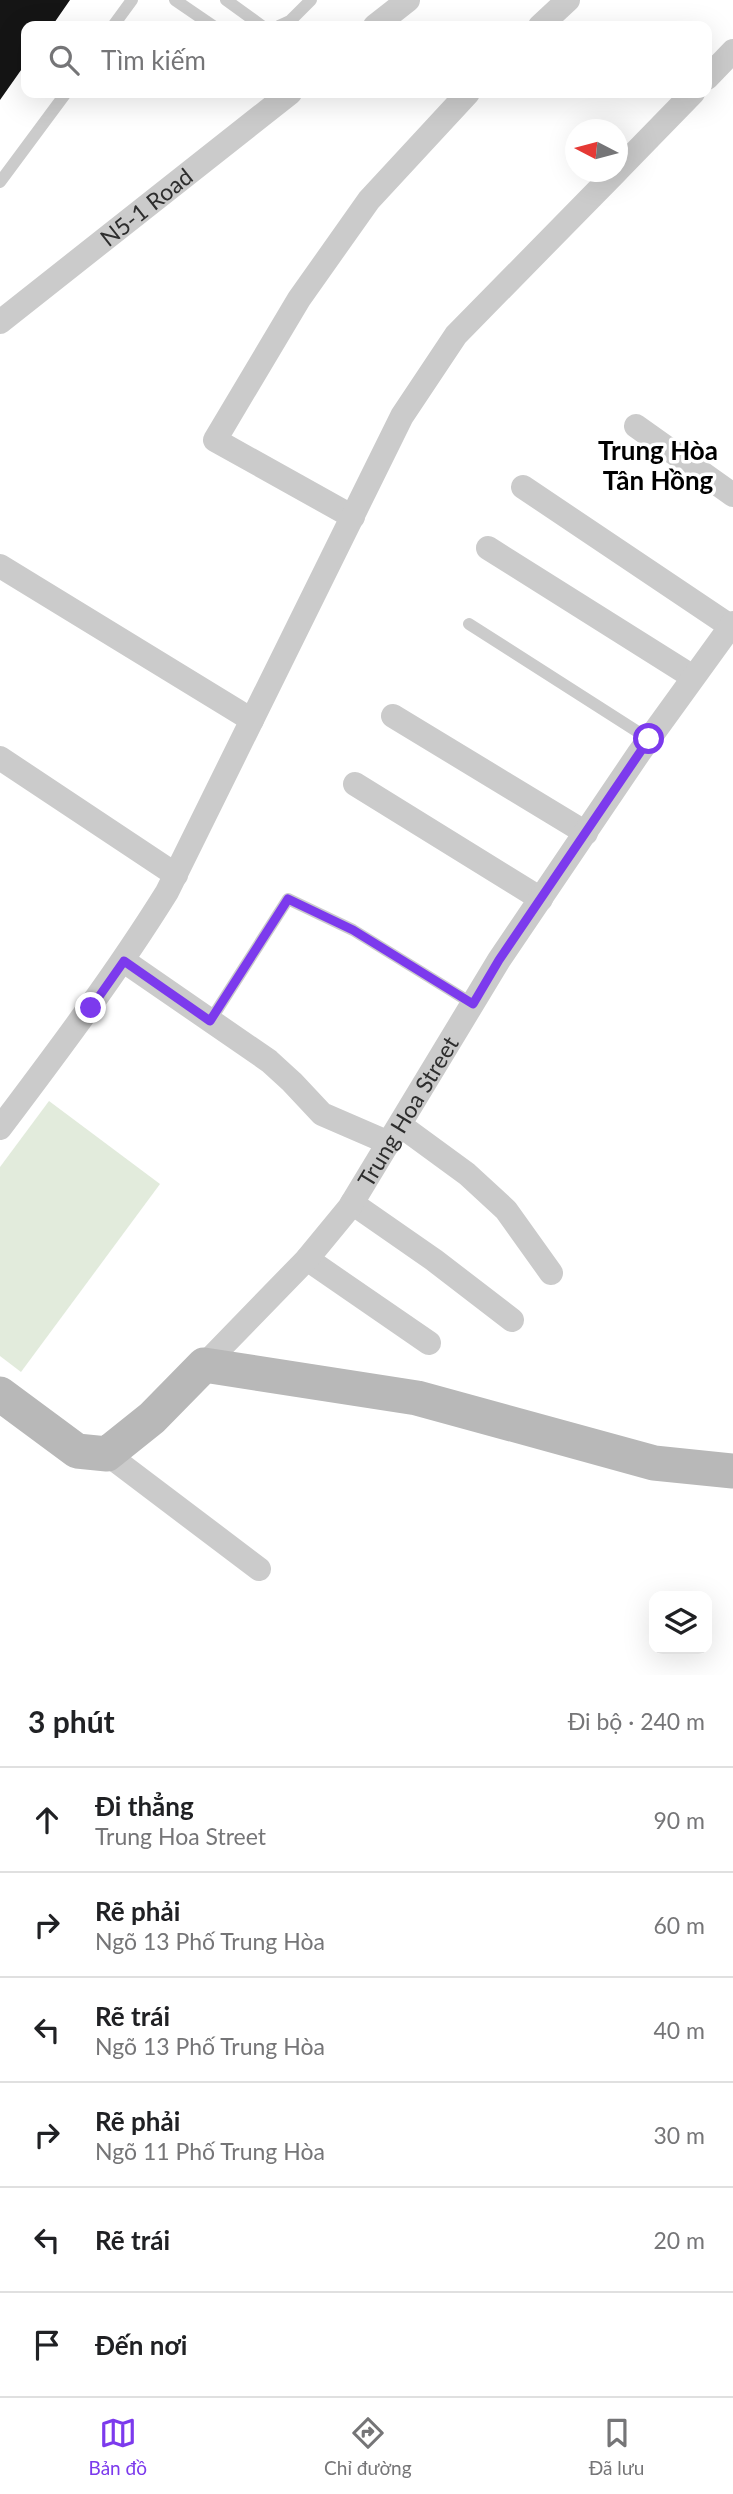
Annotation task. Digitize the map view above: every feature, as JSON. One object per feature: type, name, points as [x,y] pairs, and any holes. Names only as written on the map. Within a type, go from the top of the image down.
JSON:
[{"type":"street","points":[[381,21],[408,0]]},
{"type":"street","points":[[545,21],[568,0]]},
{"type":"street","points":[[712,73],[733,51]]},
{"type":"street","name":"N5-1 Road","points":[[0,322],[284,98]]},
{"type":"street","points":[[353,517],[215,440],[299,299],[369,200],[463,98]]},
{"type":"street","points":[[628,160],[688,98]]},
{"type":"street","points":[[0,1128],[124,961],[176,875],[402,416],[456,335],[606,182]]},
{"type":"street","points":[[636,426],[733,495]]},
{"type":"street","points":[[523,487],[729,633]]},
{"type":"street","points":[[488,548],[693,677]]},
{"type":"street","points":[[0,566],[252,720]]},
{"type":"street","name":"Trung Hoa Street","points":[[107,1454],[152,1418],[204,1365],[307,1259],[352,1203],[473,1004],[541,899],[649,739],[693,677],[729,633]]},
{"type":"street","points":[[393,716],[586,833]]},
{"type":"street","points":[[0,758],[176,875]]},
{"type":"street","points":[[355,784],[541,899]]},
{"type":"street","points":[[124,961],[269,1061],[322,1114],[394,1134],[467,1174],[506,1210],[551,1273]]},
{"type":"street","points":[[352,1203],[434,1260],[512,1320]]},
{"type":"street","points":[[307,1259],[429,1343]]},
{"type":"street","points":[[204,1365],[417,1398],[654,1463],[733,1471]]},
{"type":"street","points":[[0,1394],[77,1451],[107,1454],[259,1569]]},
{"type":"lane","points":[[117,21],[132,0]]},
{"type":"lane","points":[[175,0],[206,21]]},
{"type":"lane","points":[[226,0],[255,21]]},
{"type":"lane","points":[[290,21],[311,0]]},
{"type":"lane","points":[[0,182],[62,98]]},
{"type":"lane","points":[[469,624],[649,739]]},
{"type":"lane","points":[[210,1021],[288,899],[353,930],[473,1004]]},
{"type":"green space","points":[[49,1101],[160,1184],[21,1372],[0,1356],[0,1167]]},
{"type":"building","points":[[0,0],[70,0],[55,21],[21,21],[21,70],[0,100]]},
{"type":"district","name":"Trung Hòa Tân Hồng","points":[[658,465]]},
{"type":"route","points":[[91,1008],[124,961],[210,1021],[288,899],[353,930],[473,1004],[499,960],[649,739]]}]
